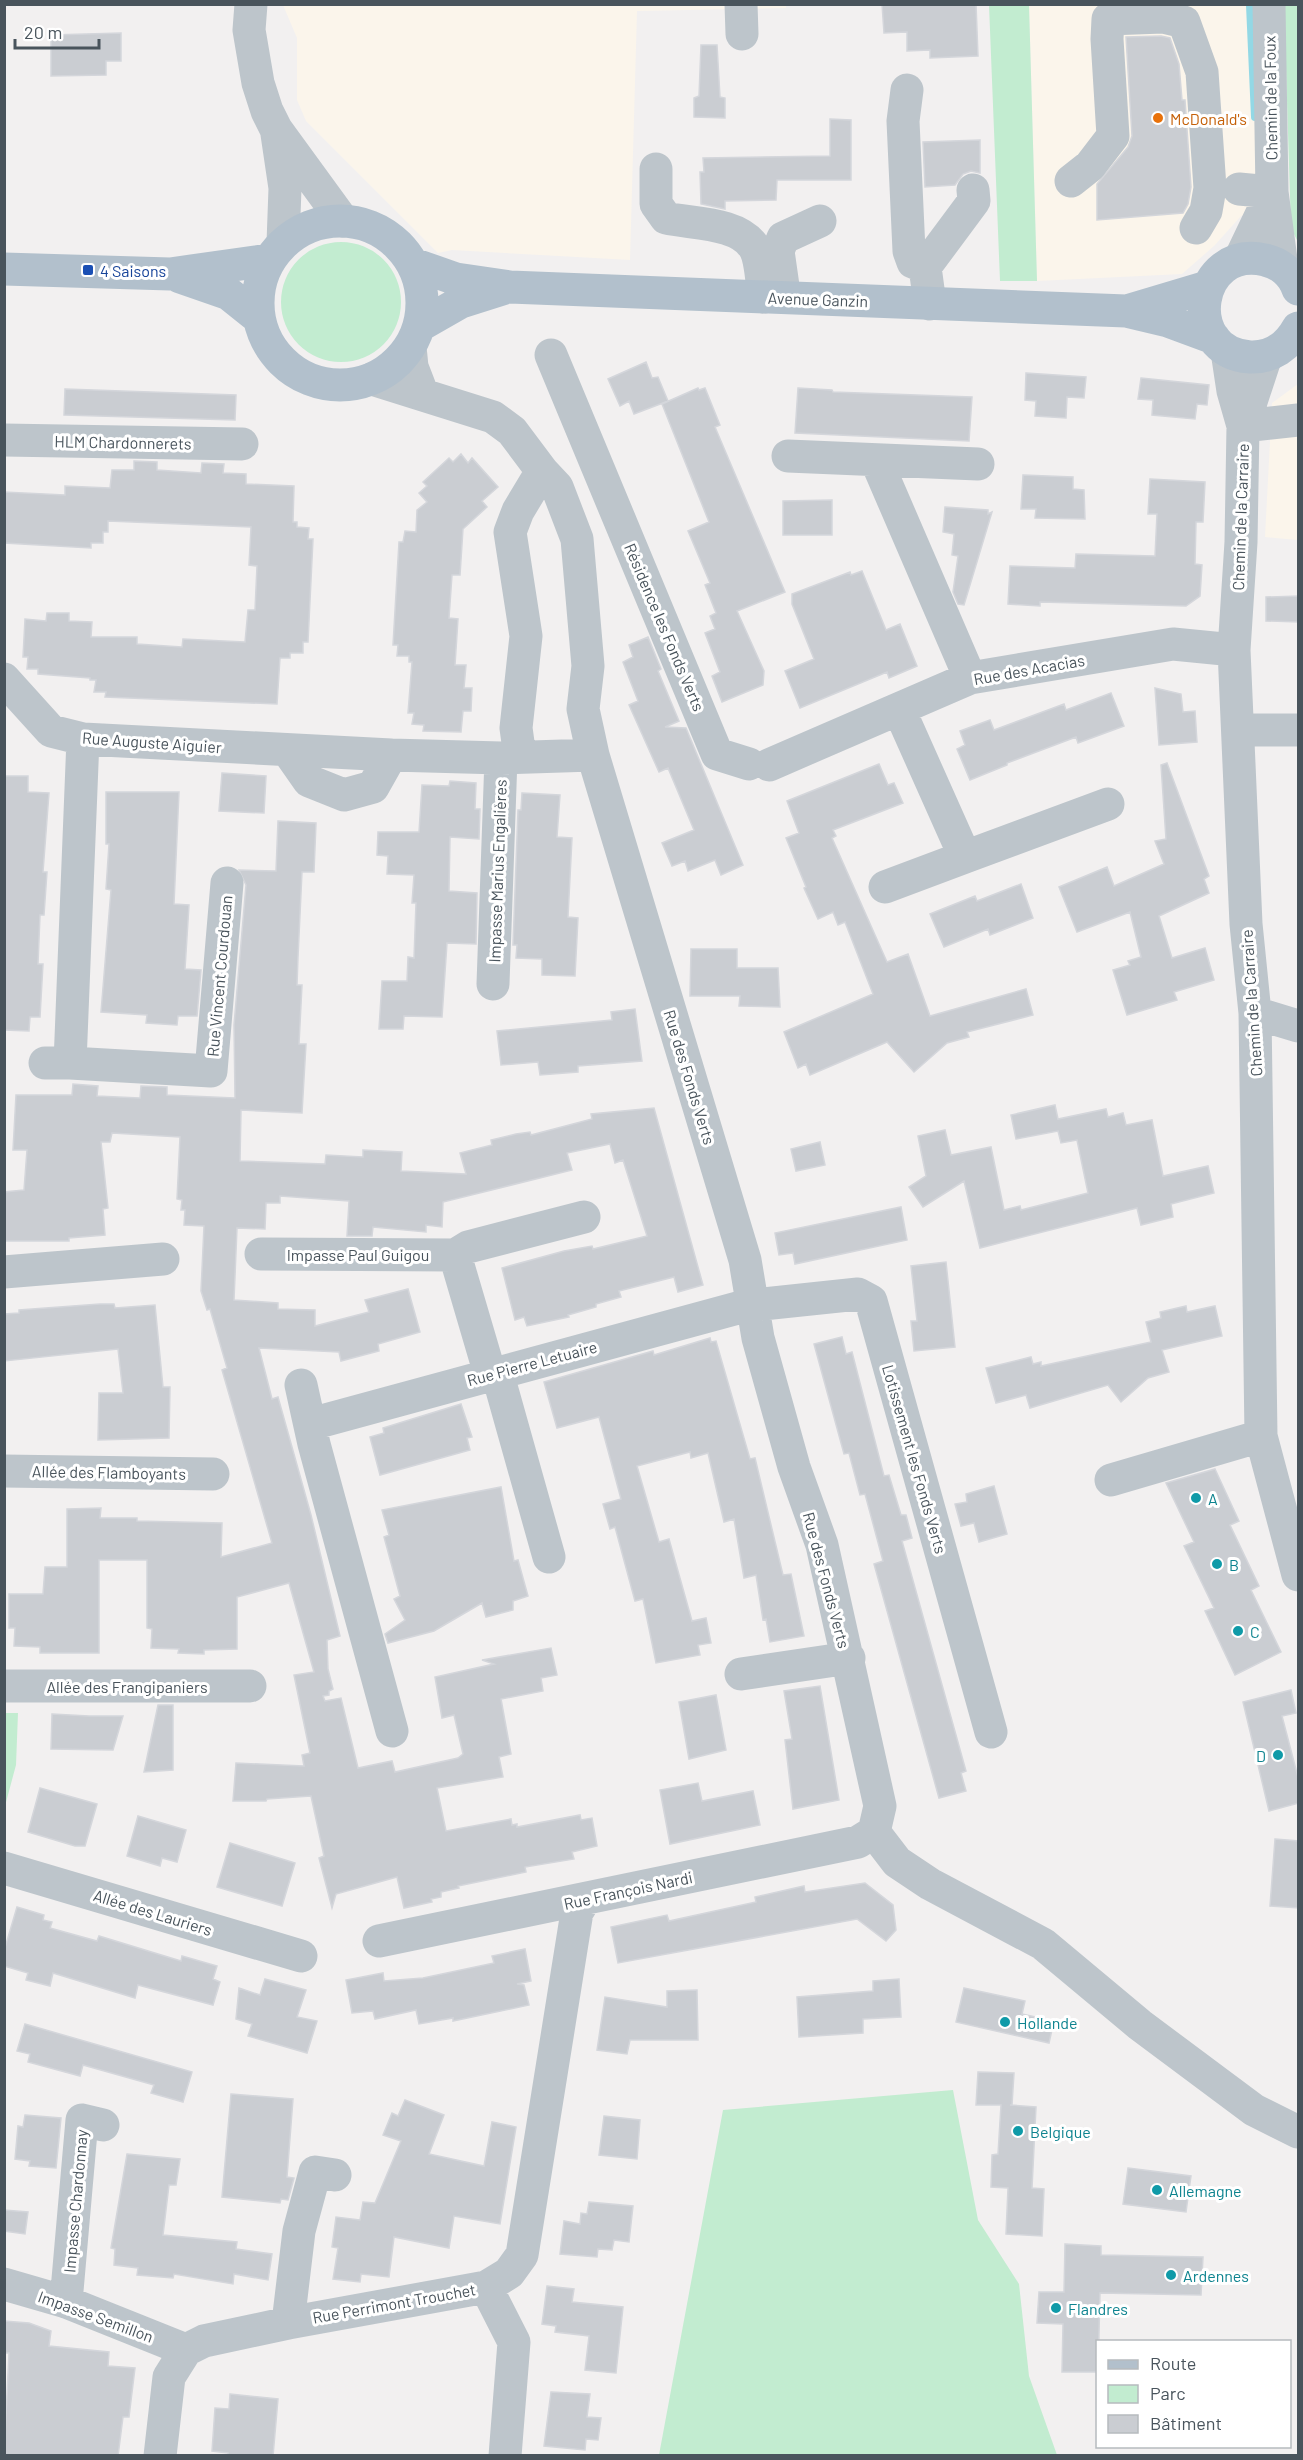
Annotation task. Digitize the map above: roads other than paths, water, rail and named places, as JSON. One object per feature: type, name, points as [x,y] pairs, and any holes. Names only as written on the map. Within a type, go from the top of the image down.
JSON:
[{"type":"main road","points":[[343,221],[371,227],[395,242],[413,264],[420,284],[422,305],[415,336],[395,364],[372,379],[350,385],[326,384],[302,376],[282,361],[267,342],[259,318],[258,298],[261,279],[276,252],[301,230],[321,223],[343,221]]},
{"type":"main road","points":[[4,269],[170,274],[276,252]]},
{"type":"main road","points":[[1221,344],[1205,322],[1203,305],[1207,287],[1221,270],[1240,259],[1255,258],[1294,282]]},
{"type":"main road","name":"Avenue Ganzin","points":[[413,264],[456,279],[510,287],[1126,311],[1168,321],[1252,357],[1266,356]]},
{"type":"main road","points":[[170,274],[229,294],[259,318]]},
{"type":"main road","name":"Avenue Ganzin","points":[[415,336],[460,302],[510,287]]},
{"type":"main road","name":"Avenue Ganzin","points":[[1126,311],[1207,287]]},
{"type":"main road","points":[[1266,356],[1286,345],[1299,328]]},
{"type":"street","points":[[251,4],[249,30],[258,83],[267,111],[276,129],[343,221]]},
{"type":"street","name":"Chemin de la Foux","points":[[1269,4],[1272,192],[1294,282]]},
{"type":"street","points":[[1071,182],[1090,166],[1113,136],[1107,39],[1108,19],[1163,17],[1184,22],[1202,72],[1210,188],[1206,211],[1196,228]]},
{"type":"street","points":[[907,90],[903,121],[909,251],[913,262],[925,267]]},
{"type":"street","points":[[276,129],[285,188],[276,252]]},
{"type":"street","points":[[656,169],[656,204],[666,218],[723,228],[741,235],[754,247],[775,298]]},
{"type":"street","points":[[1239,189],[1272,192]]},
{"type":"street","points":[[930,304],[925,267],[974,201],[973,190]]},
{"type":"street","name":"Chemin de la Foux","points":[[1240,259],[1272,192]]},
{"type":"street","points":[[775,298],[778,250],[783,238],[820,221]]},
{"type":"street","points":[[415,336],[412,367],[422,393]]},
{"type":"street","name":"Chemin de la Carraire","points":[[1221,344],[1243,426],[1241,542],[1234,650],[1246,924],[1255,1013],[1261,1436],[1299,1575]]},
{"type":"street","name":"Résidence les Fonds Verts","points":[[551,355],[717,753],[759,765]]},
{"type":"street","name":"Chemin de la Carraire","points":[[1243,426],[1266,356]]},
{"type":"street","name":"Rue des Fonds Verts","points":[[372,379],[493,417],[512,431],[550,479],[577,539],[588,666],[583,709],[592,755],[745,1260],[758,1338],[794,1467],[822,1545],[849,1658],[880,1806],[874,1832]]},
{"type":"street","points":[[1243,426],[1299,420]]},
{"type":"street","name":"HLM Chardonnerets","points":[[4,440],[242,444]]},
{"type":"street","points":[[788,456],[978,464]]},
{"type":"street","points":[[876,460],[970,678]]},
{"type":"street","points":[[510,758],[516,728],[526,636],[510,532],[518,511],[550,479],[599,470]]},
{"type":"street","name":"Rue des Acacias","points":[[759,765],[970,678],[1173,644],[1234,650]]},
{"type":"street","name":"Rue Auguste Aiguier","points":[[4,679],[51,731],[83,739],[288,750],[309,781],[344,795],[374,787],[391,755],[510,758],[592,755]]},
{"type":"street","points":[[899,709],[965,857]]},
{"type":"street","points":[[1238,730],[1299,730]]},
{"type":"street","name":"Rue Vincent Courdouan","points":[[83,739],[57,1063],[211,1071],[227,884]]},
{"type":"street","name":"Impasse Marius Engalières","points":[[493,984],[510,758]]},
{"type":"street","points":[[885,887],[1108,804]]},
{"type":"street","points":[[1255,1013],[1299,1026]]},
{"type":"street","points":[[549,1557],[455,1255],[468,1247],[584,1217]]},
{"type":"street","name":"Impasse Paul Guigou","points":[[261,1254],[455,1255]]},
{"type":"street","points":[[4,1272],[163,1259]]},
{"type":"street","name":"Lotissement les Fonds Verts","points":[[754,1305],[858,1294],[871,1301],[991,1732]]},
{"type":"street","name":"Rue Pierre Letuaire","points":[[311,1424],[493,1373],[754,1305]]},
{"type":"street","points":[[301,1385],[392,1731]]},
{"type":"street","points":[[1112,1480],[1261,1436]]},
{"type":"street","name":"Allée des Flamboyants","points":[[4,1471],[213,1474]]},
{"type":"street","points":[[741,1674],[849,1658]]},
{"type":"street","name":"Allée des Frangipaniers","points":[[4,1686],[250,1686]]},
{"type":"street","points":[[874,1832],[897,1862],[930,1884],[1043,1944],[1140,2025],[1254,2110],[1299,2132]]},
{"type":"street","name":"Rue François Nardi","points":[[379,1941],[858,1842],[874,1832]]},
{"type":"street","name":"Allée des Lauriers","points":[[4,1868],[301,1956]]},
{"type":"street","name":"Rue Perrimont Trouchet","points":[[186,2350],[204,2341],[288,2323],[486,2287],[509,2273],[522,2255],[577,1912],[585,1899]]},
{"type":"street","name":"Impasse Chardonnay","points":[[66,2302],[82,2120],[103,2126]]},
{"type":"street","points":[[288,2323],[299,2230],[315,2172],[334,2175]]},
{"type":"street","name":"Impasse Semillon","points":[[4,2284],[66,2302],[186,2350]]},
{"type":"street","points":[[486,2287],[514,2342],[505,2456]]},
{"type":"street","points":[[160,2456],[169,2377],[186,2350]]},
{"type":"waterway","points":[[1250,5],[1255,117]]},
{"type":"place","name":"McDonald's","points":[[1158,118]]},
{"type":"place","name":"4 Saisons","points":[[88,270]]},
{"type":"place","name":"A","points":[[1196,1498]]},
{"type":"place","name":"B","points":[[1217,1564]]},
{"type":"place","name":"C","points":[[1238,1631]]},
{"type":"place","name":"D","points":[[1278,1755]]},
{"type":"place","name":"Hollande","points":[[1005,2022]]},
{"type":"place","name":"Belgique","points":[[1018,2131]]},
{"type":"place","name":"Allemagne","points":[[1157,2190]]},
{"type":"place","name":"Ardennes","points":[[1171,2275]]},
{"type":"place","name":"Flandres","points":[[1056,2308]]}]
